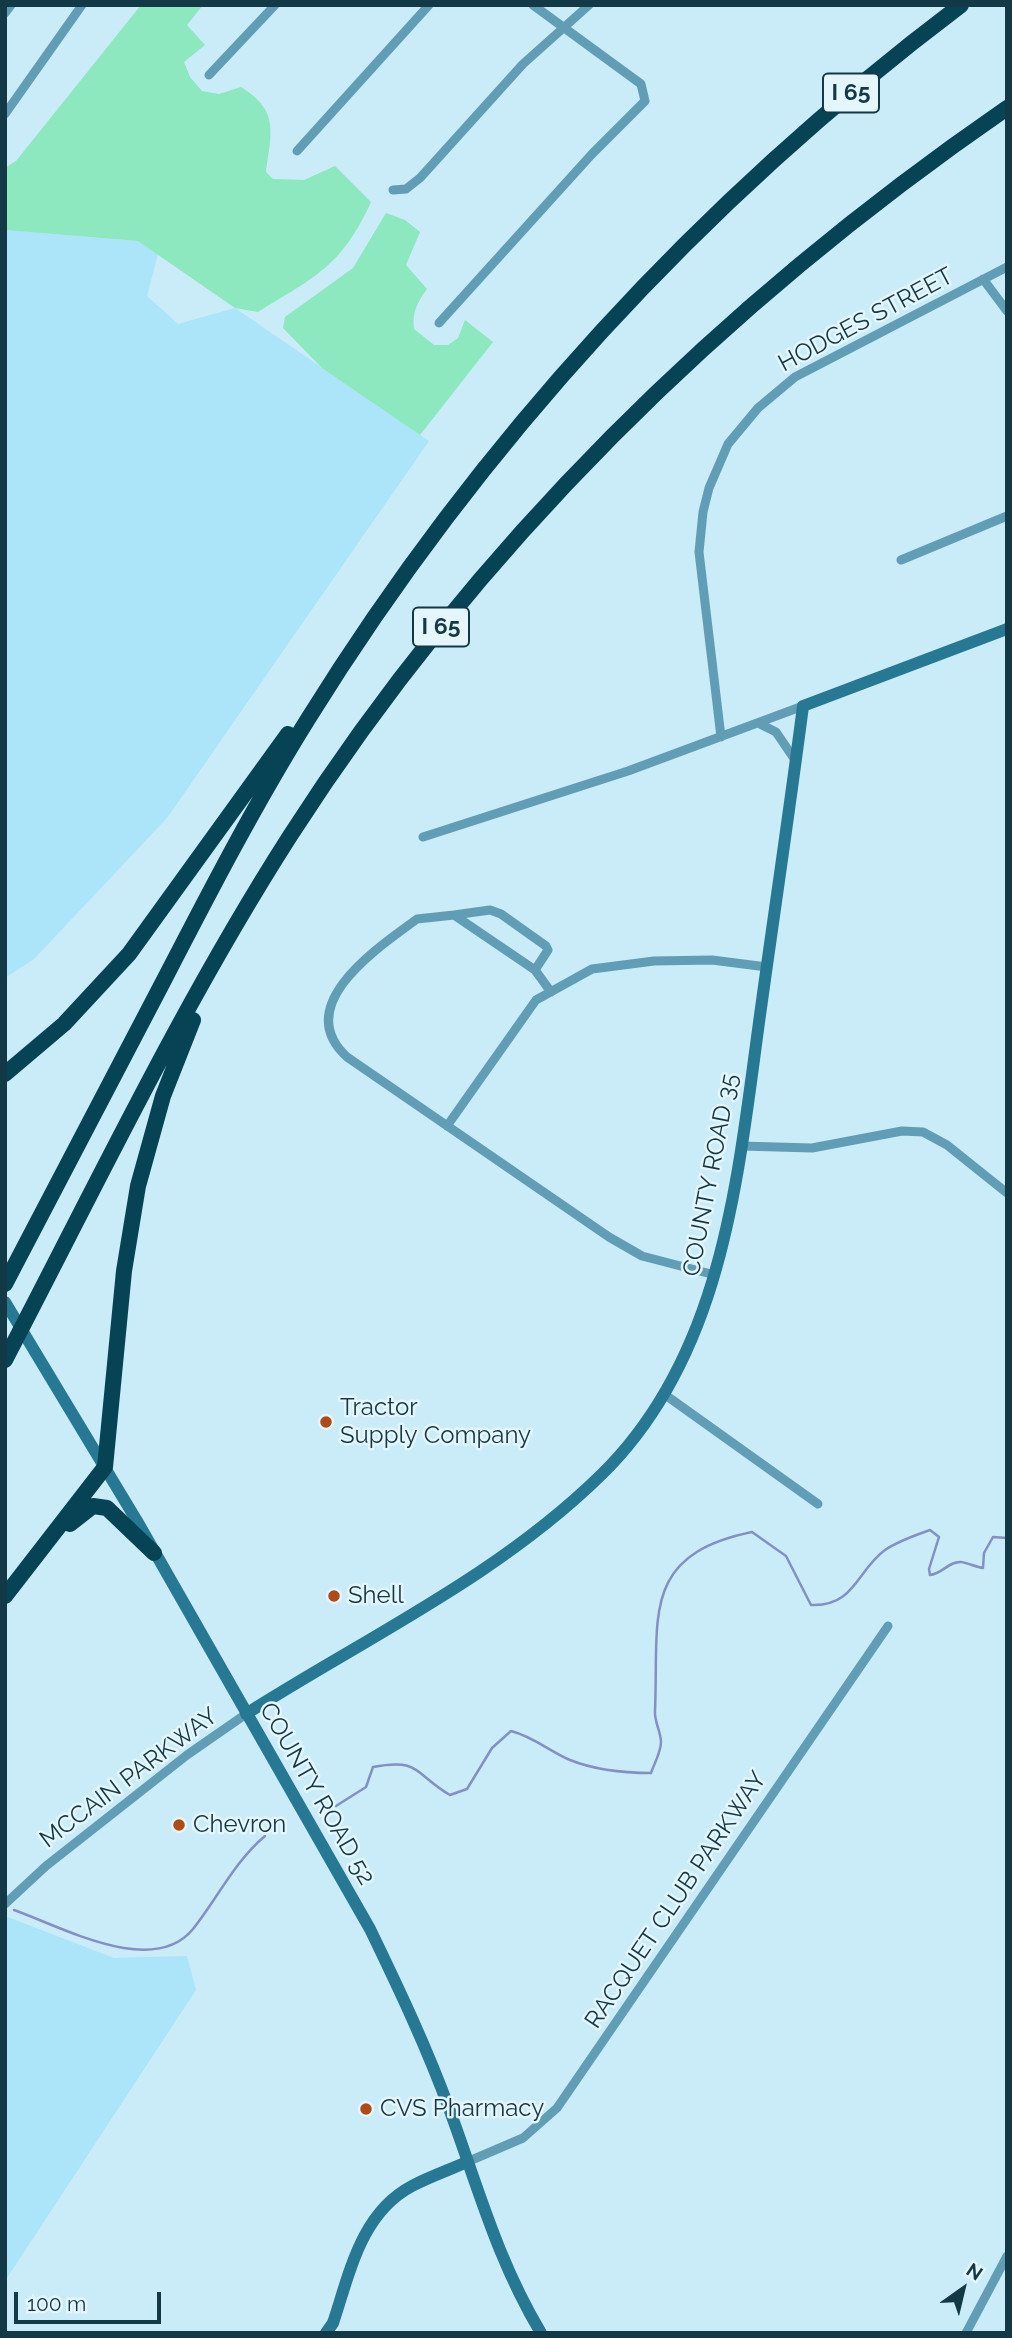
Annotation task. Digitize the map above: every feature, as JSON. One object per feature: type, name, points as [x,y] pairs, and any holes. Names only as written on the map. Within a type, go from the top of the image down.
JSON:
[{"type":"highway","name":"I 65","points":[[5,1284],[250,818],[324,693],[394,588],[456,503],[536,404],[655,274],[790,144],[961,5]]},
{"type":"highway","name":"I 65","points":[[5,1360],[200,986],[246,907],[332,774],[418,657],[519,535],[590,458],[685,364],[807,257],[892,189],[1007,107]]},
{"type":"highway","points":[[5,1074],[64,1024],[129,954],[394,588]]},
{"type":"highway","points":[[5,1596],[105,1467],[124,1271],[145,1156],[188,1030],[246,907]]},
{"type":"highway","points":[[5,1596],[76,1517],[93,1506],[107,1508],[154,1553]]},
{"type":"street","points":[[5,13],[11,5]]},
{"type":"street","points":[[5,114],[82,5]]},
{"type":"street","points":[[209,75],[275,5]]},
{"type":"street","points":[[297,151],[429,5]]},
{"type":"street","points":[[439,323],[592,154],[645,101],[640,84],[533,5]]},
{"type":"street","points":[[393,190],[406,189],[420,178],[523,64],[589,5]]},
{"type":"street","name":"HODGES STREET","points":[[722,737],[699,552],[703,512],[709,488],[728,444],[758,408],[795,377],[1007,267]]},
{"type":"street","points":[[983,279],[1007,311]]},
{"type":"street","points":[[901,560],[1007,516]]},
{"type":"street","points":[[423,836],[615,775],[1007,629]]},
{"type":"street","name":"COUNTY ROAD 35","points":[[246,1714],[432,1605],[538,1529],[614,1462],[647,1422],[664,1394],[699,1323],[715,1275],[741,1146],[803,706]]},
{"type":"street","points":[[758,723],[783,739],[796,762]]},
{"type":"street","points":[[535,970],[548,950],[546,946],[501,914],[490,910],[417,919],[354,967],[335,996],[329,1017],[331,1035],[339,1049],[610,1237],[642,1256],[715,1275]]},
{"type":"street","points":[[454,915],[535,970],[551,992]]},
{"type":"street","points":[[447,1126],[536,1000],[592,970],[654,961],[712,960],[767,967]]},
{"type":"street","points":[[741,1146],[812,1149],[902,1131],[923,1132],[947,1145],[1007,1193]]},
{"type":"street","name":"COUNTY ROAD 52","points":[[5,1302],[76,1424],[105,1467],[341,1877],[403,1997],[442,2088],[500,2256],[541,2333]]},
{"type":"street","points":[[664,1394],[818,1504]]},
{"type":"street","name":"RACQUET CLUB PARKWAY","points":[[467,2162],[523,2138],[563,2100],[888,1626]]},
{"type":"street","name":"MCCAIN PARKWAY","points":[[5,1904],[56,1858],[187,1755],[246,1714]]},
{"type":"street","points":[[326,2333],[333,2323],[358,2248],[373,2217],[411,2186],[467,2162]]},
{"type":"street","points":[[966,2333],[1007,2256]]},
{"type":"shaded area","points":[[5,230],[138,241],[158,254],[147,296],[178,324],[235,308],[429,441],[167,818],[34,959],[5,978]]},
{"type":"shaded area","points":[[5,1916],[114,1958],[187,1956],[196,1990],[5,2281]]},
{"type":"green space","points":[[141,5],[203,5],[187,25],[205,45],[184,62],[190,77],[202,91],[219,94],[241,87],[262,105],[267,114],[271,134],[266,172],[273,179],[304,180],[335,166],[371,202],[349,242],[325,268],[258,312],[235,308],[138,241],[5,230],[5,168],[16,161]]},
{"type":"green space","points":[[386,213],[405,220],[420,232],[406,265],[427,289],[416,308],[414,329],[434,345],[448,345],[458,338],[465,320],[493,342],[420,435],[322,368],[283,328],[285,317],[353,268]]},
{"type":"waterway","points":[[336,1806],[366,1787],[373,1767],[409,1766],[450,1795],[467,1789],[492,1748],[511,1731],[580,1763],[610,1770],[651,1773],[661,1742],[655,1711],[656,1647],[663,1595],[673,1574],[690,1556],[716,1542],[752,1532],[786,1556],[811,1605],[837,1600],[854,1586],[885,1550],[930,1530],[939,1537],[929,1569],[930,1575],[957,1562],[983,1568],[984,1553],[993,1537],[1007,1538]]},
{"type":"waterway","points":[[14,1910],[106,1944],[131,1949],[155,1949],[176,1943],[193,1929],[235,1869],[265,1836]]},
{"type":"place","name":"Tractor Supply Company","points":[[326,1422]]},
{"type":"place","name":"Shell","points":[[334,1596]]},
{"type":"place","name":"Chevron","points":[[179,1825]]},
{"type":"place","name":"CVS Pharmacy","points":[[366,2109]]}]
